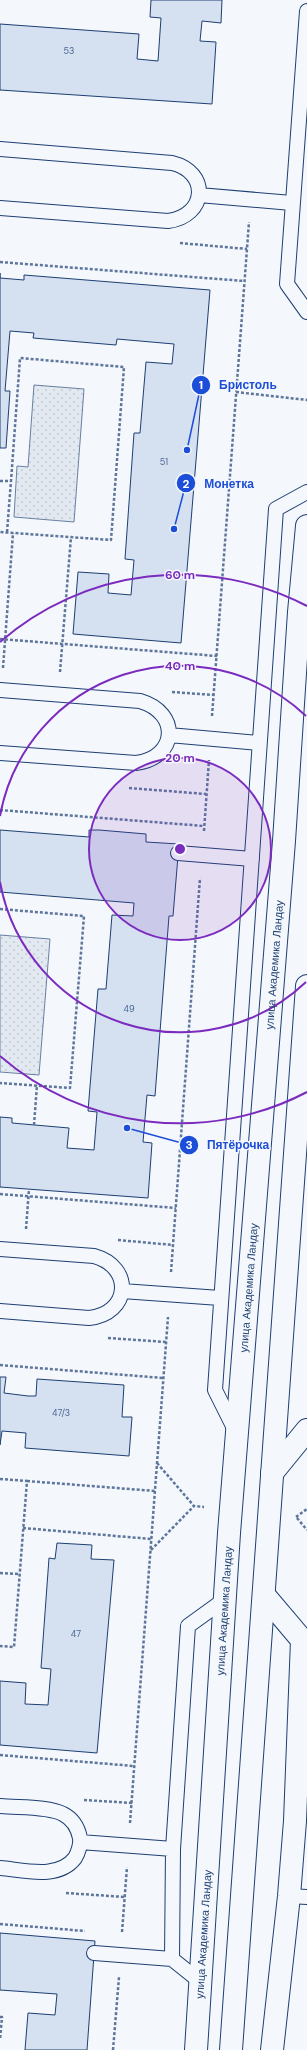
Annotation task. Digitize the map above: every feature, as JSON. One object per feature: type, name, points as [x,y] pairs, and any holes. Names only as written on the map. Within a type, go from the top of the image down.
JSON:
[{"type":"street","name":"улица Академика Ландау","points":[[196,2050],[202,1983],[224,1600],[284,849],[299,612],[307,526]]},
{"type":"street","points":[[231,2050],[307,986]]},
{"type":"street","points":[[272,1473],[307,1430]]},
{"type":"street","points":[[264,1595],[302,1640],[301,1822],[298,1896],[272,2050]]},
{"type":"lane","points":[[307,11],[287,284],[307,312]]},
{"type":"lane","points":[[0,149],[172,162],[183,165],[192,173],[198,183],[199,195],[196,205],[189,214],[179,220],[168,221],[0,208]]},
{"type":"lane","points":[[199,195],[292,203]]},
{"type":"lane","points":[[237,1434],[215,1390],[220,1298],[276,508],[307,492]]},
{"type":"lane","points":[[0,690],[140,701],[152,704],[162,712],[168,723],[169,735],[166,746],[158,756],[148,762],[136,764],[0,753]]},
{"type":"lane","points":[[169,735],[259,742]]},
{"type":"lane","points":[[178,853],[252,859]]},
{"type":"lane","points":[[0,1249],[94,1256],[105,1259],[115,1267],[121,1277],[122,1291],[119,1301],[112,1311],[101,1317],[89,1318],[0,1311]]},
{"type":"lane","points":[[122,1291],[220,1298]]},
{"type":"lane","points":[[172,1959],[174,1849],[188,1626],[224,1600]]},
{"type":"lane","points":[[0,1806],[52,1810],[63,1814],[73,1821],[79,1831],[80,1842],[77,1855],[70,1864],[59,1870],[47,1872],[0,1868]]},
{"type":"lane","points":[[80,1842],[174,1849]]},
{"type":"lane","points":[[94,1953],[172,1959],[202,1983]]},
{"type":"path","points":[[114,1933],[122,1934],[129,1846],[251,200]]},
{"type":"path","points":[[0,262],[244,282]]},
{"type":"path","points":[[0,532],[110,540],[124,367],[20,358],[7,532]]},
{"type":"path","points":[[236,392],[307,400]]},
{"type":"path","points":[[0,481],[11,482]]},
{"type":"path","points":[[3,670],[13,533]]},
{"type":"path","points":[[60,675],[71,537]]},
{"type":"path","points":[[0,638],[217,656]]},
{"type":"path","points":[[0,810],[204,826]]},
{"type":"path","points":[[0,909],[84,916],[70,1088],[0,1083]]},
{"type":"path","points":[[34,1125],[37,1085]]},
{"type":"path","points":[[25,1233],[28,1189]]},
{"type":"path","points":[[0,1194],[176,1208]]},
{"type":"path","points":[[0,1365],[163,1378]]},
{"type":"path","points":[[0,1479],[155,1491]]},
{"type":"path","points":[[0,1646],[14,1647],[27,1481]]},
{"type":"path","points":[[150,1551],[194,1506]]},
{"type":"path","points":[[297,1517],[307,1530]]},
{"type":"path","points":[[23,1528],[151,1538]]},
{"type":"path","points":[[0,1573],[19,1574]]},
{"type":"path","points":[[0,1755],[134,1766]]},
{"type":"path","points":[[0,1924],[91,1931]]},
{"type":"path","points":[[113,2050],[120,1955]]},
{"type":"path","points":[[0,2017],[2,2017],[0,2040]]},
{"type":"shaded area","points":[[34,385],[84,389],[74,522],[14,517],[17,466],[28,467]]},
{"type":"shaded area","points":[[0,935],[50,939],[39,1075],[0,1072]]},
{"type":"building","points":[[151,0],[222,0],[221,23],[202,21],[200,41],[216,42],[212,104],[0,90],[0,24],[139,34],[137,59],[158,61],[161,18],[150,17]]},
{"type":"building","points":[[24,275],[210,290],[181,643],[73,634],[78,572],[109,574],[108,593],[131,595],[134,560],[125,559],[134,433],[140,433],[146,362],[172,364],[174,344],[117,339],[116,345],[33,338],[34,333],[10,331],[5,391],[10,391],[6,448],[0,448],[0,278],[24,280]]},
{"type":"building","points":[[0,830],[89,837],[89,830],[99,830],[146,834],[146,842],[179,844],[173,916],[169,916],[155,1096],[147,1095],[143,1142],[152,1143],[148,1198],[0,1187],[0,1117],[12,1118],[12,1123],[69,1128],[67,1148],[94,1150],[97,1112],[88,1111],[98,989],[106,989],[112,915],[133,916],[134,903],[0,892]]},
{"type":"building","points":[[0,1377],[6,1377],[4,1393],[28,1396],[36,1396],[37,1379],[124,1385],[122,1417],[132,1417],[129,1456],[25,1448],[26,1433],[2,1431],[0,1445]]},
{"type":"building","points":[[57,1543],[92,1545],[91,1559],[114,1560],[97,1753],[0,1745],[0,1681],[26,1683],[25,1704],[48,1705],[51,1669],[41,1668],[49,1558],[55,1559]]},
{"type":"building","points":[[0,1933],[95,1941],[87,2050],[25,2050],[28,2013],[55,2015],[57,1994],[0,1990]]},
{"type":"place","name":"Бристоль","points":[[187,450]]},
{"type":"place","name":"Монетка","points":[[174,529]]},
{"type":"place","name":"Пятёрочка","points":[[127,1128]]}]
